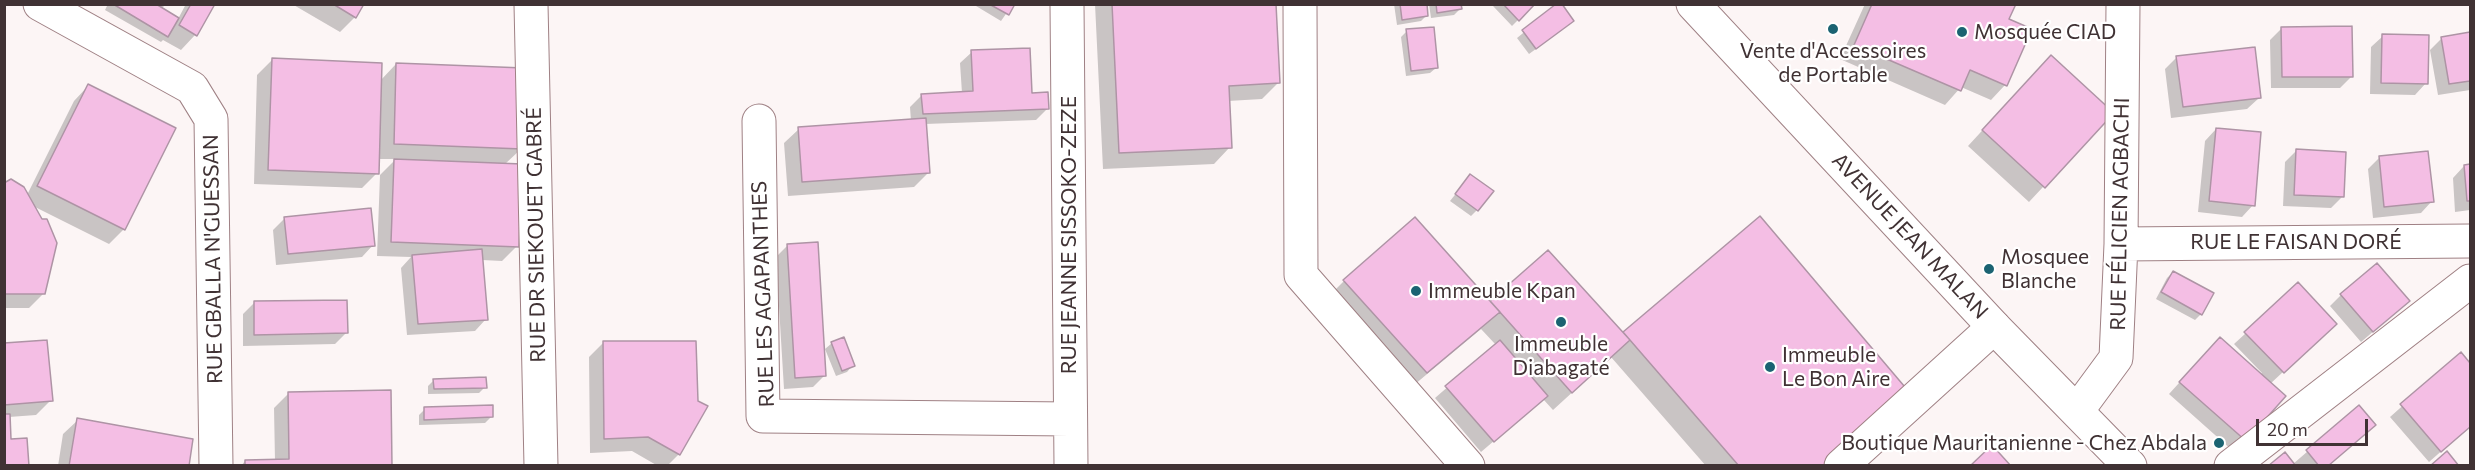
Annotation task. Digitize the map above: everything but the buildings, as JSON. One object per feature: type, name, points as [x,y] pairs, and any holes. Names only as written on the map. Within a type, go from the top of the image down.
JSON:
[{"type":"street","name":"RUE GBALLA N'GUESSAN","points":[[40,4],[192,88],[210,119],[216,465]]},
{"type":"street","name":"RUE DR SIEKOUET GABRÉ","points":[[531,4],[541,465]]},
{"type":"street","name":"RUE JEANNE SISSOKO-ZEZE","points":[[1067,4],[1071,465]]},
{"type":"street","points":[[1300,4],[1302,275],[1468,465]]},
{"type":"street","name":"AVENUE JEAN MALAN","points":[[1693,4],[1994,327],[2130,465]]},
{"type":"street","name":"RUE FÉLICIEN AGBACHI","points":[[2077,411],[2116,358],[2121,244],[2123,4]]},
{"type":"street","name":"RUE LES AGAPANTHES","points":[[759,121],[763,416],[1070,419]]},
{"type":"street","name":"RUE LE FAISAN DORÉ","points":[[2121,244],[2470,241]]},
{"type":"street","points":[[2231,465],[2470,281]]},
{"type":"street","points":[[1841,465],[1994,327]]},
{"type":"place","name":"Vente d'Accessoires de Portable","points":[[1833,29]]},
{"type":"place","name":"Mosquée CIAD","points":[[1962,32]]},
{"type":"place","name":"Mosquee Blanche","points":[[1989,269]]},
{"type":"place","name":"Immeuble Kpan","points":[[1416,291]]},
{"type":"place","name":"Immeuble Diabagaté","points":[[1561,322]]},
{"type":"place","name":"Immeuble Le Bon Aire","points":[[1770,367]]},
{"type":"place","name":"Boutique Mauritanienne - Chez Abdala","points":[[2219,443]]}]
